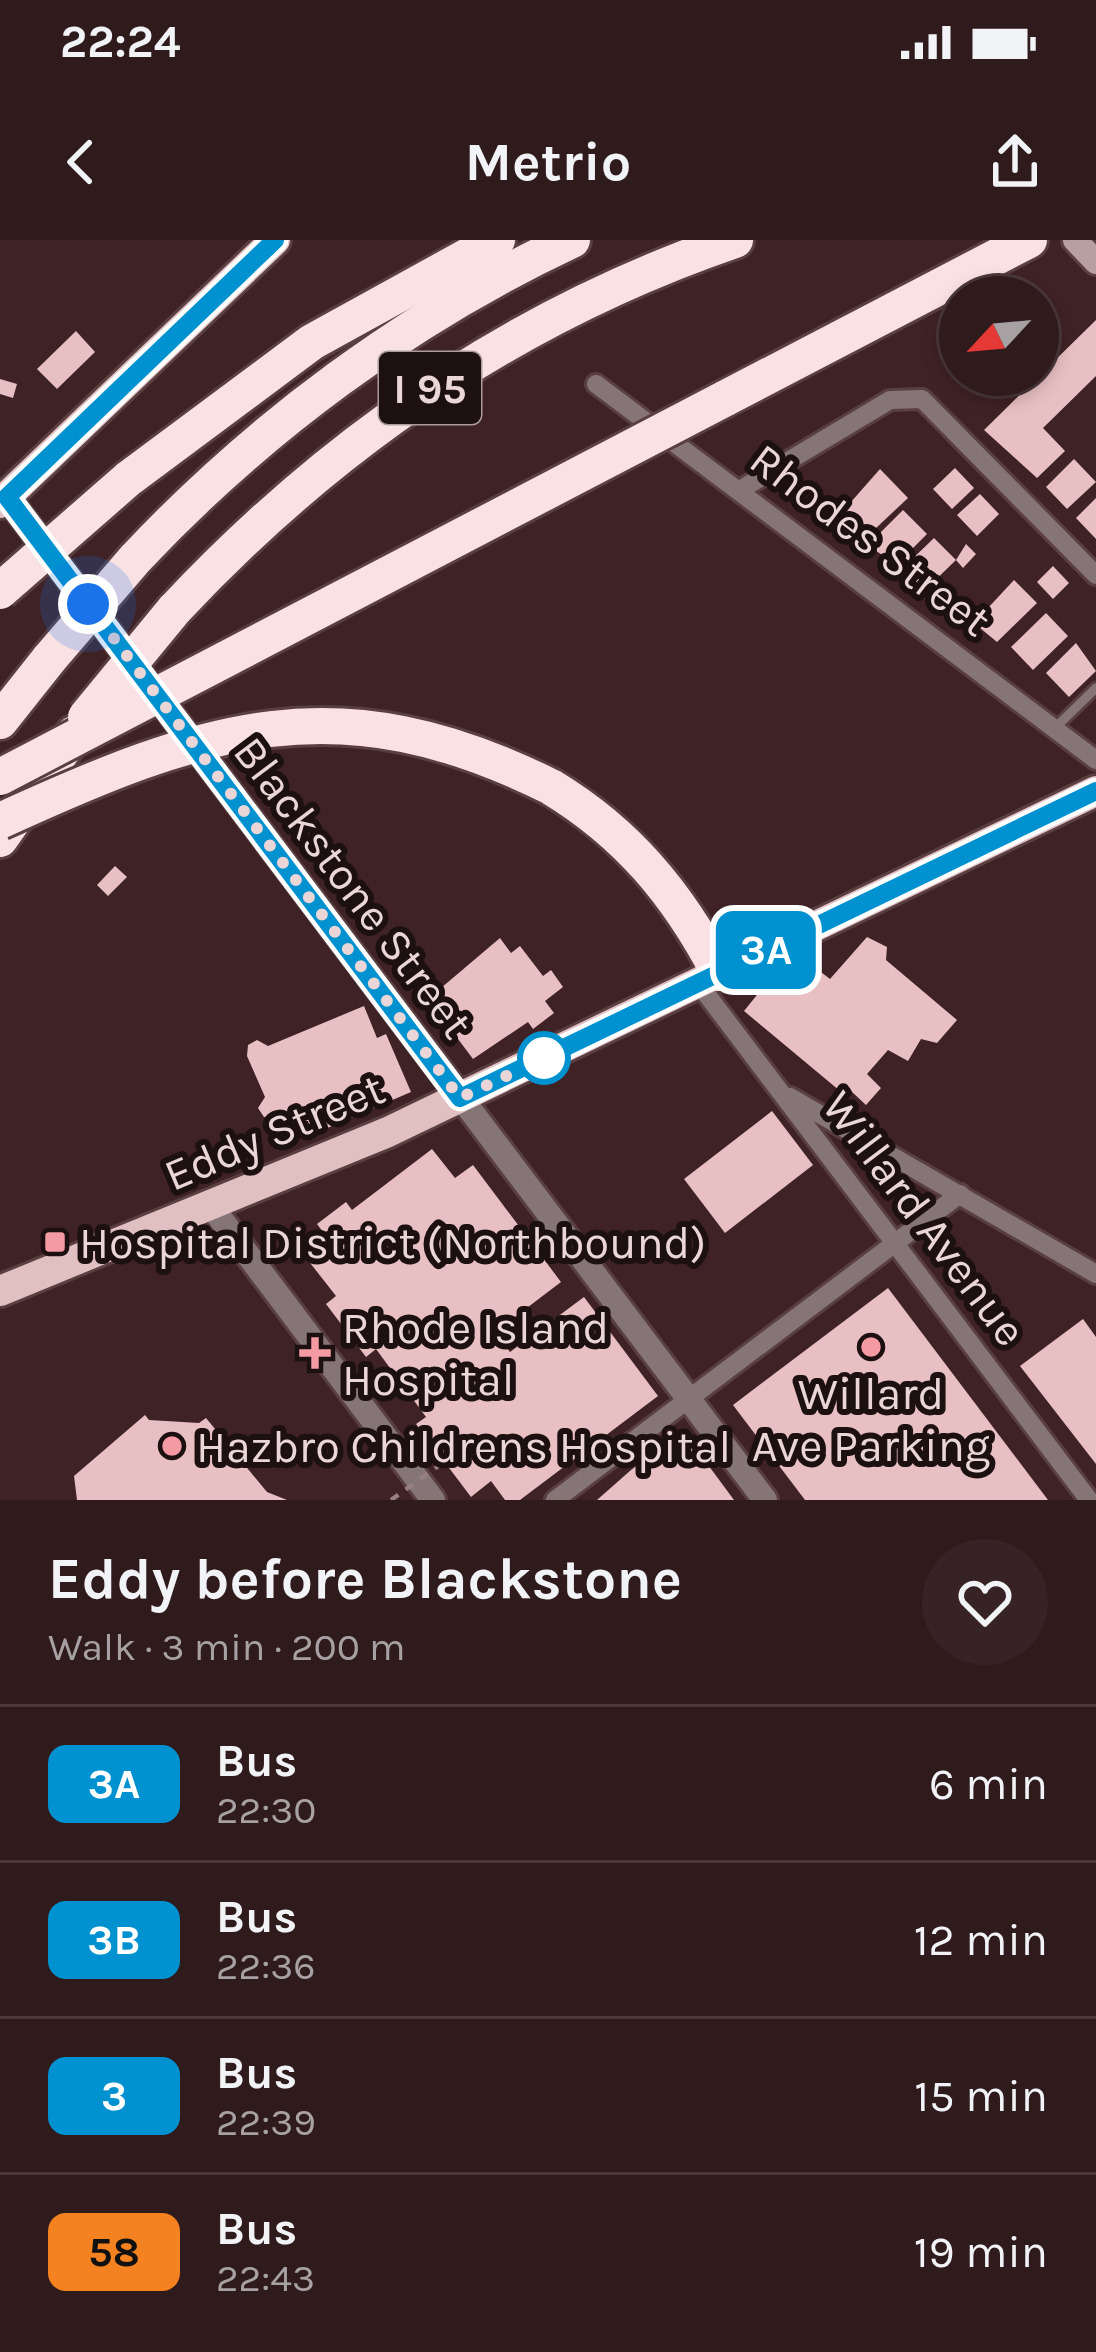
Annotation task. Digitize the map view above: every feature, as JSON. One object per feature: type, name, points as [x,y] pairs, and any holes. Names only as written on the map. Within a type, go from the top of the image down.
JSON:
[{"type":"highway","points":[[0,591],[128,479],[312,342],[497,240]]},
{"type":"highway","name":"I 95","points":[[0,721],[135,559],[243,456],[342,376],[450,304],[572,240]]},
{"type":"highway","name":"I 95","points":[[0,839],[86,717],[174,610],[308,480],[443,379],[586,299],[736,240]]},
{"type":"highway","points":[[0,777],[1015,247]]},
{"type":"highway","points":[[0,821],[170,748],[289,727],[354,728],[421,738],[487,757],[551,787],[602,821],[649,865],[709,978]]},
{"type":"main road","points":[[4,500],[275,240]]},
{"type":"main road","points":[[1075,240],[1096,262]]},
{"type":"main road","name":"Eddy Street","points":[[0,1291],[460,1098],[1096,791]]},
{"type":"street","name":"Rhodes Street","points":[[596,384],[1096,760]]},
{"type":"street","points":[[740,490],[890,400],[910,397],[932,406],[1096,575]]},
{"type":"street","name":"Blackstone Street","points":[[4,500],[765,1500]]},
{"type":"street","name":"Willard Avenue","points":[[709,978],[781,1092],[1089,1500]]},
{"type":"street","points":[[781,1092],[1096,1274]]},
{"type":"street","points":[[555,1500],[960,1195]]},
{"type":"street","points":[[211,1206],[433,1500]]},
{"type":"lane","points":[[1056,727],[1096,688]]},
{"type":"path","points":[[391,1500],[444,1462]]},
{"type":"building","points":[[1096,320],[1096,376],[1043,428],[1065,451],[1037,478],[984,430],[1019,396],[1059,396],[1059,356]]},
{"type":"building","points":[[76,331],[95,352],[57,389],[37,369]]},
{"type":"building","points":[[0,379],[17,384],[13,398],[0,394]]},
{"type":"building","points":[[1074,459],[1096,482],[1067,509],[1046,487]]},
{"type":"building","points":[[955,468],[974,488],[952,509],[933,489]]},
{"type":"building","points":[[880,469],[908,498],[859,544],[836,519]]},
{"type":"building","points":[[980,494],[999,514],[977,536],[957,515]]},
{"type":"building","points":[[1096,498],[1096,539],[1076,518]]},
{"type":"building","points":[[903,510],[927,534],[896,565],[868,545]]},
{"type":"building","points":[[934,538],[956,560],[923,592],[904,567]]},
{"type":"building","points":[[966,544],[976,554],[963,568],[956,560]]},
{"type":"building","points":[[1053,566],[1069,583],[1053,599],[1037,582]]},
{"type":"building","points":[[1014,580],[1037,603],[997,642],[974,623]]},
{"type":"building","points":[[1046,613],[1068,636],[1033,670],[1011,647]]},
{"type":"building","points":[[1076,643],[1096,671],[1069,697],[1046,673]]},
{"type":"building","points":[[115,866],[127,877],[108,896],[97,885]]},
{"type":"building","points":[[867,937],[887,947],[886,960],[957,1020],[937,1043],[921,1039],[908,1061],[888,1050],[867,1074],[881,1088],[866,1105],[851,1091],[846,1096],[744,1011],[777,970],[786,977],[804,959],[830,979]]},
{"type":"building","points":[[500,938],[511,953],[520,946],[543,976],[551,970],[563,987],[545,1001],[554,1013],[533,1029],[528,1022],[473,1059],[428,999]]},
{"type":"building","points":[[364,1006],[377,1038],[386,1034],[411,1092],[304,1138],[299,1126],[285,1131],[274,1118],[264,1117],[258,1108],[265,1097],[247,1056],[248,1045],[257,1040],[268,1046]]},
{"type":"building","points":[[772,1111],[813,1165],[725,1233],[684,1179]]},
{"type":"building","points":[[432,1149],[455,1178],[473,1165],[561,1282],[495,1332],[510,1352],[584,1297],[658,1396],[520,1500],[505,1500],[491,1481],[471,1497],[416,1424],[426,1417],[376,1349],[366,1357],[326,1304],[336,1296],[300,1250],[323,1232],[317,1224],[346,1202],[352,1210]]},
{"type":"building","name":"Willard Ave Parking","points":[[888,1288],[1048,1500],[805,1500],[733,1405]]},
{"type":"building","points":[[1083,1319],[1096,1337],[1096,1464],[1020,1366]]},
{"type":"building","name":"Hazbro Childrens Hospital","points":[[145,1415],[149,1420],[199,1423],[206,1418],[267,1492],[287,1500],[77,1500],[74,1476]]},
{"type":"building","points":[[683,1431],[734,1500],[597,1500],[631,1470]]},
{"type":"bus line","name":"3A","points":[[275,240],[7,497],[460,1098],[1096,791]]},
{"type":"place","name":"Hospital District (Northbound)","points":[[55,1242]]},
{"type":"place","name":"Willard Ave Parking","points":[[871,1347]]},
{"type":"place","name":"Rhode Island Hospital","points":[[315,1353]]},
{"type":"place","name":"Hazbro Childrens Hospital","points":[[172,1446]]},
{"type":"route","points":[[88,604],[460,1098],[544,1058]]}]
